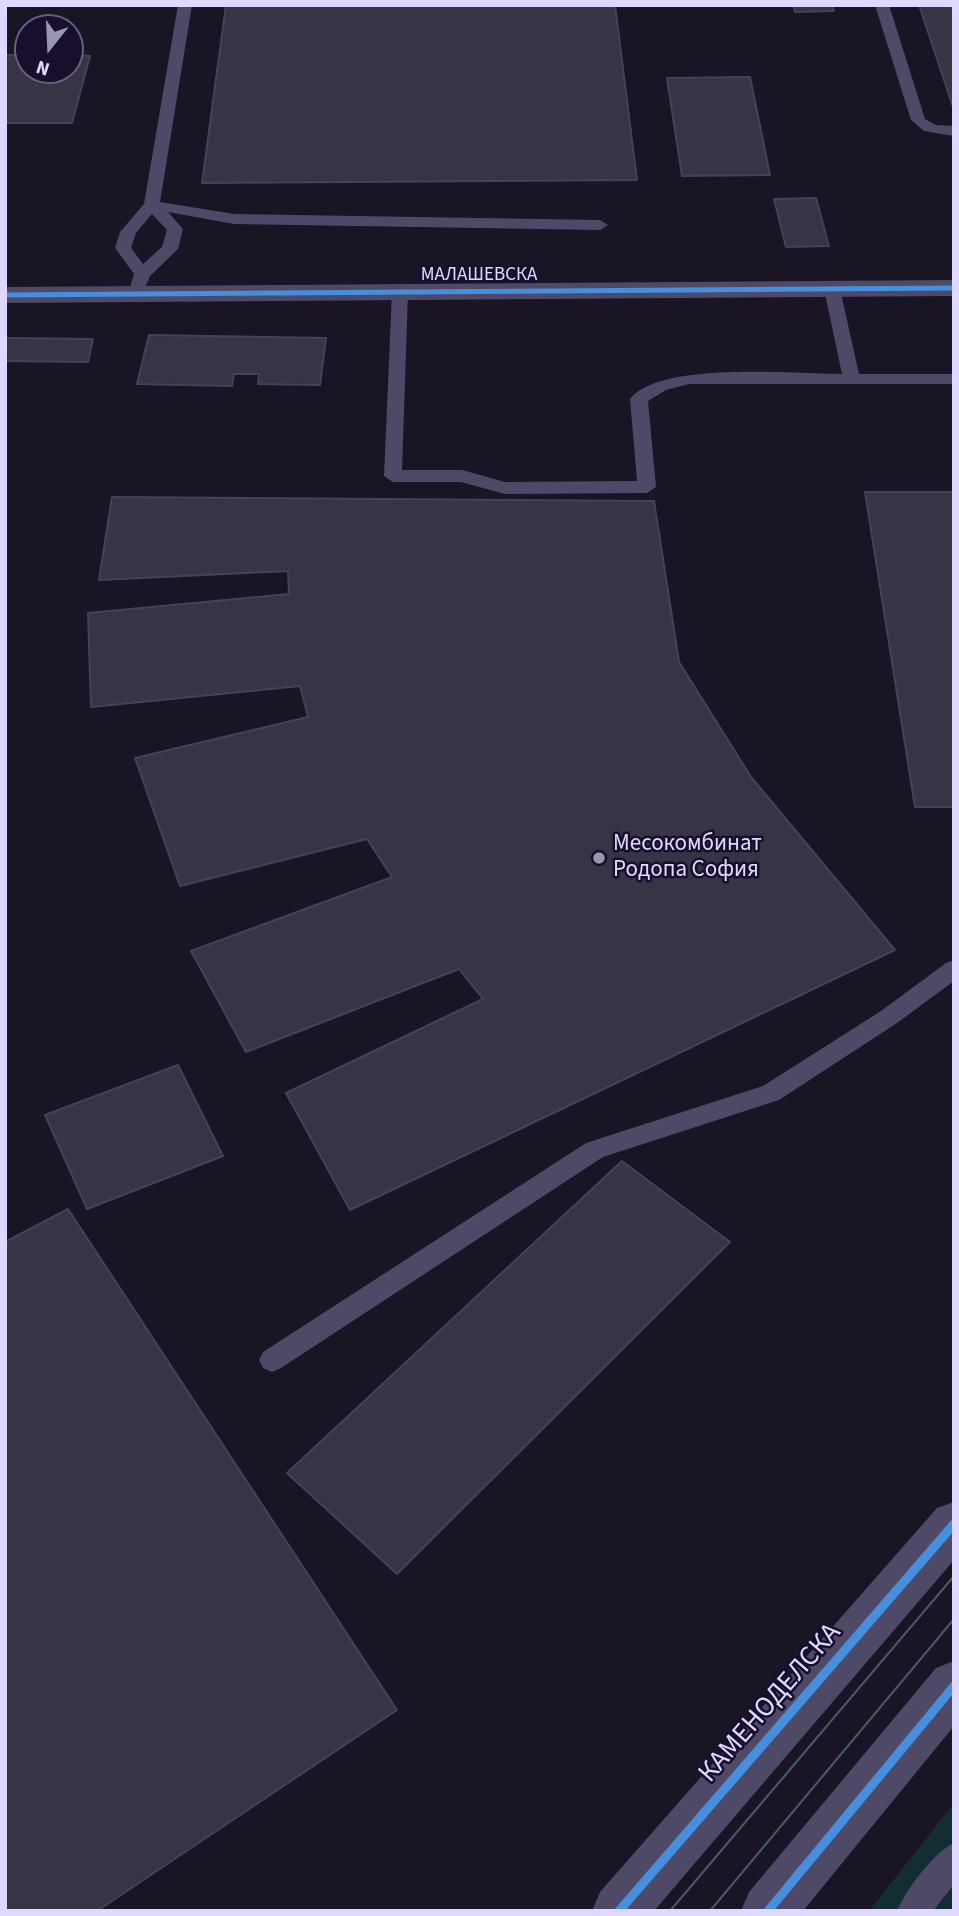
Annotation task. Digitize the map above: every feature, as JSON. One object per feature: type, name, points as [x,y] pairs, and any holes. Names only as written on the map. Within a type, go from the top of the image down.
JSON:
[{"type":"street","name":"МАЛАШЕВСКА","points":[[5,295],[139,284],[400,292],[954,288]]},
{"type":"street","name":"КАМЕНОДЕЛСКА","points":[[619,1911],[954,1524]]},
{"type":"street","points":[[768,1911],[954,1686]]},
{"type":"lane","points":[[152,205],[175,229],[170,249],[139,284],[123,248],[128,232],[152,205],[185,5]]},
{"type":"lane","points":[[882,5],[918,120],[934,130],[954,131]]},
{"type":"lane","points":[[152,205],[233,219],[600,225]]},
{"type":"lane","points":[[832,289],[852,379]]},
{"type":"lane","points":[[400,292],[393,475],[462,475],[505,488],[647,487],[639,399],[660,386],[689,379],[954,379]]},
{"type":"lane","points":[[272,1360],[595,1150],[771,1093],[888,1017],[954,969]]},
{"type":"lane","points":[[913,1911],[954,1858]]},
{"type":"green space","points":[[954,1803],[954,1911],[869,1911]]},
{"type":"building","points":[[226,5],[615,5],[637,180],[202,183]]},
{"type":"building","points":[[793,5],[832,5],[834,11],[795,12]]},
{"type":"building","points":[[919,5],[954,5],[954,110]]},
{"type":"building","points":[[5,55],[14,55],[14,84],[82,84],[72,123],[5,123]]},
{"type":"building","points":[[84,56],[90,56],[84,78]]},
{"type":"building","points":[[750,77],[770,175],[682,176],[667,78]]},
{"type":"building","points":[[816,198],[829,246],[786,247],[774,199]]},
{"type":"building","points":[[149,335],[326,338],[320,385],[258,384],[259,374],[234,374],[232,386],[137,384]]},
{"type":"building","points":[[5,338],[93,339],[88,362],[5,361]]},
{"type":"building","points":[[865,492],[954,492],[954,807],[915,807]]},
{"type":"building","name":"Месокомбинат Родопа София","points":[[112,497],[654,501],[679,662],[751,777],[895,950],[350,1210],[286,1093],[483,999],[459,969],[246,1052],[191,951],[392,877],[367,839],[180,886],[135,758],[308,717],[300,686],[91,707],[88,613],[289,594],[288,571],[99,580]]},
{"type":"building","points":[[178,1065],[223,1156],[87,1209],[45,1115]]},
{"type":"building","points":[[622,1161],[730,1242],[397,1574],[287,1473]]},
{"type":"building","points":[[68,1209],[397,1710],[97,1911],[5,1911],[5,1242]]},
{"type":"tram line","points":[[670,1911],[954,1576]]},
{"type":"tram line","points":[[710,1911],[954,1619]]},
{"type":"cycle path","points":[[5,295],[954,288]]},
{"type":"cycle path","points":[[619,1911],[954,1524]]},
{"type":"cycle path","points":[[768,1911],[954,1686]]},
{"type":"place","name":"Месокомбинат Родопа София","points":[[599,858]]}]
